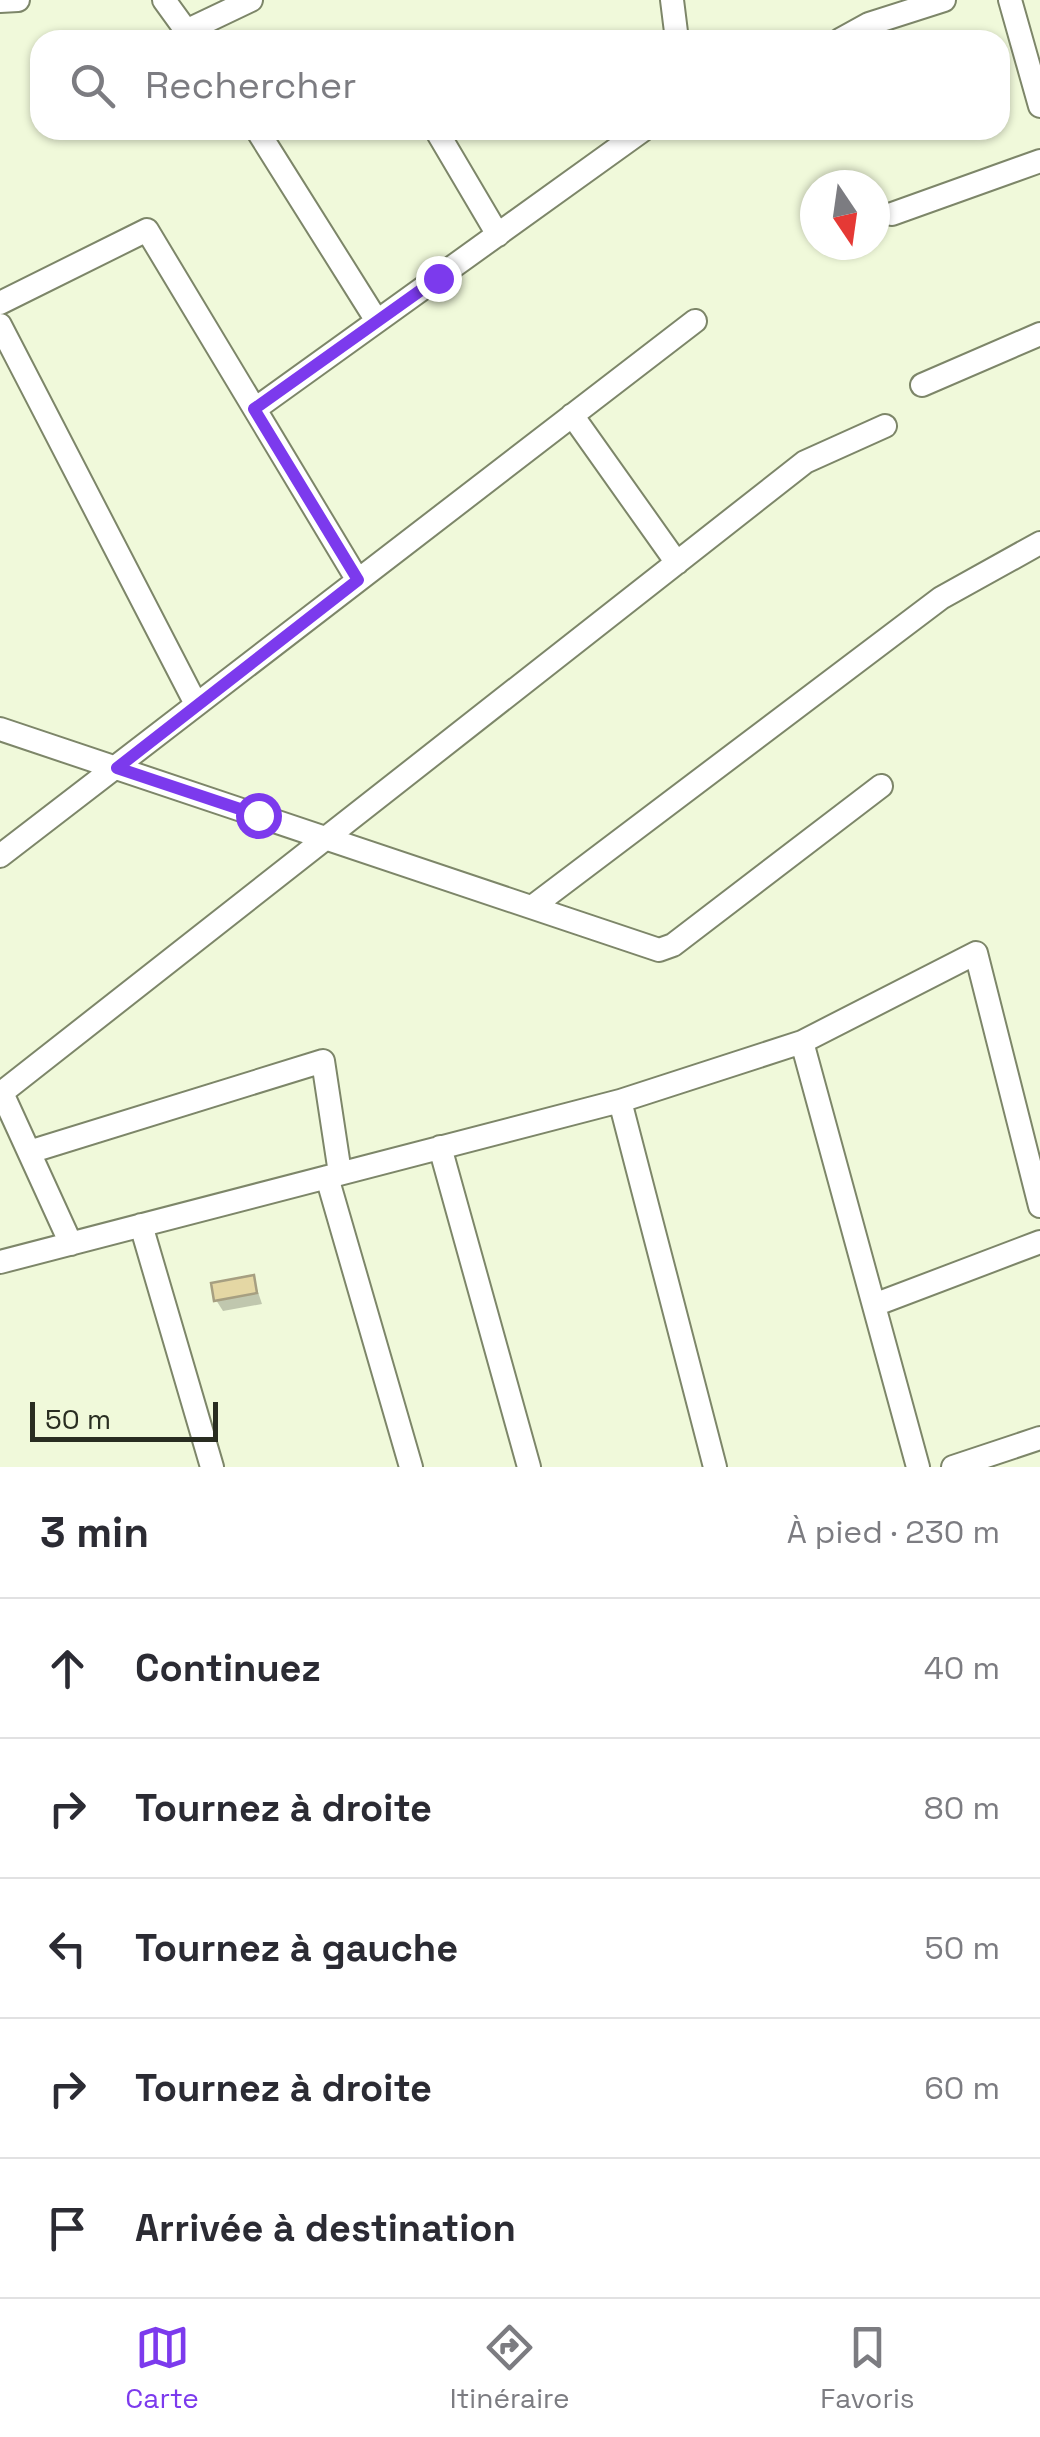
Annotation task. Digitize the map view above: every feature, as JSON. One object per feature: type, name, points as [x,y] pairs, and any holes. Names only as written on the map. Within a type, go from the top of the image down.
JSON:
[{"type":"street","points":[[0,1],[18,0]]},
{"type":"street","points":[[164,0],[186,30]]},
{"type":"street","points":[[200,30],[250,0]]},
{"type":"street","points":[[672,0],[675,30]]},
{"type":"street","points":[[858,30],[944,0]]},
{"type":"street","points":[[1010,0],[1040,106]]},
{"type":"street","points":[[262,140],[377,320]]},
{"type":"street","points":[[442,140],[498,235]]},
{"type":"street","points":[[254,409],[629,140]]},
{"type":"street","points":[[892,214],[1040,161]]},
{"type":"street","points":[[0,303],[146,230],[358,580]]},
{"type":"street","points":[[0,856],[694,321]]},
{"type":"street","points":[[0,325],[196,704]]},
{"type":"street","points":[[922,385],[1040,334]]},
{"type":"street","points":[[572,415],[677,563]]},
{"type":"street","points":[[71,1244],[1,1094],[805,462],[885,426]]},
{"type":"street","points":[[532,907],[941,598],[1040,543]]},
{"type":"street","points":[[0,729],[658,950],[673,945],[881,786]]},
{"type":"street","points":[[0,1262],[620,1100],[802,1042],[976,952],[1040,1206]]},
{"type":"street","points":[[802,1042],[918,1467]]},
{"type":"street","points":[[29,1152],[323,1061],[333,1175],[411,1467]]},
{"type":"street","points":[[620,1100],[714,1467]]},
{"type":"street","points":[[440,1147],[529,1467]]},
{"type":"street","points":[[142,1226],[212,1467]]},
{"type":"street","points":[[874,1306],[1040,1242]]},
{"type":"street","points":[[952,1467],[1040,1438]]},
{"type":"building","points":[[254,1275],[257,1293],[214,1301],[211,1283]]},
{"type":"route","points":[[258,815],[117,768],[358,580],[254,409],[438,278]]}]
